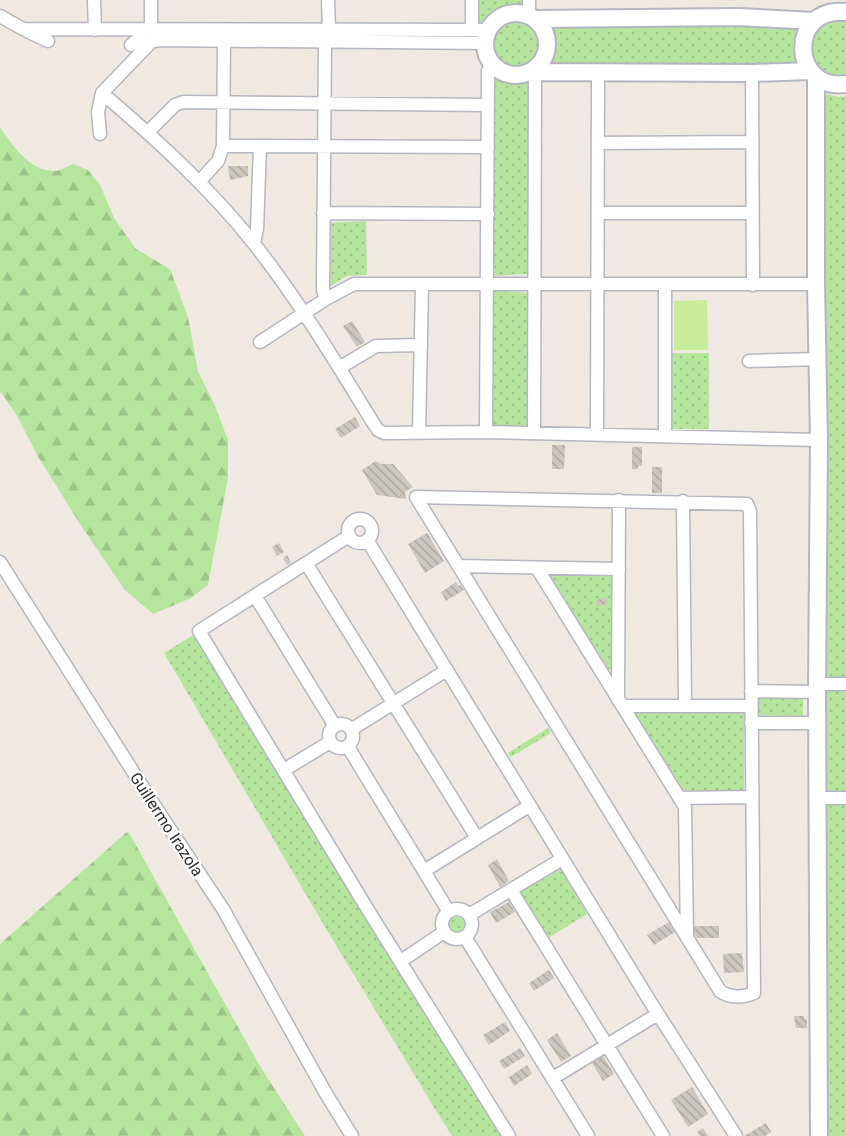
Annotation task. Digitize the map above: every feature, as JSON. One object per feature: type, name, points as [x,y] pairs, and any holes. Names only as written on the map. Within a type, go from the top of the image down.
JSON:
[{"type":"street","points":[[94,0],[95,30]]},
{"type":"street","points":[[131,45],[151,28],[151,0]]},
{"type":"street","points":[[326,299],[323,290],[323,147],[328,0]]},
{"type":"street","points":[[472,0],[492,63],[510,74],[532,72],[814,74]]},
{"type":"street","points":[[531,12],[546,36],[546,50],[541,63],[532,72],[534,434]]},
{"type":"street","points":[[100,134],[99,112],[102,93],[151,42],[159,40],[224,40],[327,35],[482,34],[509,14],[531,12],[738,17],[846,12]]},
{"type":"street","points":[[819,12],[806,31],[803,56],[814,74],[827,83],[846,84]]},
{"type":"street","points":[[0,16],[48,41]]},
{"type":"street","points":[[23,29],[151,28],[327,35],[482,34]]},
{"type":"street","points":[[199,182],[218,161],[223,146],[224,40]]},
{"type":"street","points":[[486,432],[488,71],[492,63]]},
{"type":"street","points":[[597,435],[598,72]]},
{"type":"street","points":[[752,73],[753,285]]},
{"type":"street","points":[[814,74],[819,440],[817,688],[819,1136]]},
{"type":"street","points":[[102,93],[148,132],[199,182],[254,243],[305,314],[378,430],[384,433],[486,432],[819,440]]},
{"type":"street","points":[[148,132],[175,105],[183,102],[488,105]]},
{"type":"street","points":[[598,143],[752,142]]},
{"type":"street","points":[[223,146],[488,147]]},
{"type":"street","points":[[254,243],[258,229],[260,146]]},
{"type":"street","points":[[323,213],[488,214]]},
{"type":"street","points":[[598,213],[752,213]]},
{"type":"street","points":[[260,342],[326,299],[354,284],[816,284]]},
{"type":"street","points":[[419,433],[422,285]]},
{"type":"street","points":[[665,285],[665,436]]},
{"type":"street","points":[[339,368],[376,346],[421,345]]},
{"type":"street","points":[[749,361],[818,359]]},
{"type":"street","points":[[416,497],[619,500],[741,502],[747,504],[749,508],[754,993],[734,996],[720,991],[416,497]]},
{"type":"street","points":[[619,500],[620,703]]},
{"type":"street","points":[[683,501],[685,705]]},
{"type":"street","points":[[362,518],[371,526],[371,534],[367,540],[356,542],[349,536],[347,530],[350,523],[362,518]]},
{"type":"street","points":[[349,536],[199,631],[510,1136]]},
{"type":"street","points":[[367,540],[529,806],[736,1136]]},
{"type":"street","name":"Guillermo Irazola","points":[[0,562],[151,801],[223,909],[352,1136]]},
{"type":"street","points":[[306,563],[477,838]]},
{"type":"street","points":[[459,566],[619,569]]},
{"type":"street","points":[[537,567],[685,807],[687,936]]},
{"type":"street","points":[[255,596],[336,726]]},
{"type":"street","points":[[352,729],[447,670]]},
{"type":"street","points":[[751,691],[817,688],[846,684]]},
{"type":"street","points":[[620,703],[751,706]]},
{"type":"street","points":[[751,723],[817,723]]},
{"type":"street","points":[[342,724],[352,729],[354,739],[348,747],[338,749],[330,742],[329,733],[336,726],[342,724]]},
{"type":"street","points":[[284,770],[330,742]]},
{"type":"street","points":[[348,747],[448,912]]},
{"type":"street","points":[[679,798],[752,796]]},
{"type":"street","points":[[817,798],[846,798]]},
{"type":"street","points":[[424,871],[529,806]]},
{"type":"street","points":[[469,915],[562,859]]},
{"type":"street","points":[[511,890],[663,1136]]},
{"type":"street","points":[[458,909],[469,915],[472,928],[465,937],[453,939],[444,932],[442,920],[448,912],[458,909]]},
{"type":"street","points":[[401,961],[444,932]]},
{"type":"street","points":[[465,937],[588,1136]]},
{"type":"street","points":[[553,1078],[658,1014]]},
{"type":"green space","points":[[478,0],[522,0],[522,8],[506,9],[485,25],[478,26]]},
{"type":"green space","points":[[517,18],[527,20],[535,26],[541,34],[543,44],[541,54],[535,62],[527,68],[517,70],[507,68],[499,62],[493,54],[491,44],[493,34],[499,26],[507,20]]},
{"type":"green space","points":[[846,19],[846,77],[824,74],[811,60],[810,41],[813,32],[829,20]]},
{"type":"green space","points":[[799,23],[801,27],[796,30],[793,47],[797,63],[801,62],[799,67],[551,64],[550,60],[549,26]]},
{"type":"green space","points":[[493,78],[530,82],[527,274],[492,276]]},
{"type":"green space","points":[[821,93],[839,97],[846,96],[846,678],[824,678]]},
{"type":"green space","points":[[0,127],[23,156],[38,167],[55,171],[73,164],[88,170],[100,185],[114,218],[136,249],[170,269],[188,317],[198,372],[213,401],[228,440],[228,478],[208,585],[191,598],[153,614],[125,590],[82,527],[37,455],[16,414],[0,391]]},
{"type":"green space","points":[[366,221],[367,275],[347,276],[329,287],[326,283],[327,223]]},
{"type":"green space","points":[[493,290],[528,293],[529,425],[491,426]]},
{"type":"green space","points":[[707,300],[708,350],[674,350],[674,301]]},
{"type":"green space","points":[[668,353],[709,353],[709,429],[668,429]]},
{"type":"green space","points":[[544,571],[613,574],[614,667],[606,671]]},
{"type":"green space","points":[[195,634],[357,904],[502,1136],[452,1136],[435,1109],[164,653]]},
{"type":"green space","points":[[823,689],[846,689],[846,793],[823,793]]},
{"type":"green space","points":[[759,695],[803,695],[803,716],[759,715]]},
{"type":"green space","points":[[631,711],[744,711],[744,791],[680,790]]},
{"type":"green space","points":[[548,728],[551,733],[511,757],[508,753]]},
{"type":"green space","points":[[830,803],[846,803],[846,1136],[828,1136],[825,806]]},
{"type":"green space","points":[[128,831],[261,1068],[305,1136],[0,1136],[0,944]]},
{"type":"green space","points":[[560,868],[587,914],[545,940],[517,893]]},
{"type":"green space","points":[[457,917],[463,919],[465,925],[463,931],[457,933],[451,931],[449,925],[451,919]]},
{"type":"building","points":[[228,166],[248,166],[248,176],[230,180]]},
{"type":"building","points":[[352,321],[365,342],[357,347],[343,326]]},
{"type":"building","points":[[355,417],[360,426],[341,438],[335,429]]},
{"type":"building","points":[[552,445],[565,445],[564,469],[552,469]]},
{"type":"building","points":[[632,447],[642,447],[642,466],[638,466],[638,469],[632,469]]},
{"type":"building","points":[[376,461],[381,464],[393,464],[413,487],[405,492],[406,499],[377,495],[362,470]]},
{"type":"building","points":[[652,467],[662,467],[662,493],[652,493]]},
{"type":"building","points":[[427,533],[444,561],[425,573],[408,544]]},
{"type":"building","points":[[279,543],[284,552],[277,556],[272,547]]},
{"type":"building","points":[[287,555],[291,563],[287,565],[283,558]]},
{"type":"building","points":[[456,582],[464,590],[446,601],[441,592]]},
{"type":"building","points":[[606,598],[607,604],[597,606],[596,600]]},
{"type":"building","points":[[497,859],[509,881],[500,887],[488,865]]},
{"type":"building","points":[[509,902],[515,912],[496,923],[490,912]]},
{"type":"building","points":[[669,922],[675,932],[654,945],[647,935]]},
{"type":"building","points":[[692,926],[719,926],[719,938],[697,938],[692,931]]},
{"type":"building","points":[[742,953],[744,972],[724,973],[723,954]]},
{"type":"building","points":[[549,970],[554,978],[534,991],[529,983]]},
{"type":"building","points":[[794,1016],[804,1016],[807,1020],[807,1028],[796,1028]]},
{"type":"building","points":[[505,1022],[510,1031],[489,1045],[483,1035]]},
{"type":"building","points":[[557,1033],[571,1056],[561,1062],[547,1040]]},
{"type":"building","points":[[520,1048],[525,1056],[504,1069],[499,1061]]},
{"type":"building","points":[[603,1056],[614,1074],[603,1081],[592,1063]]},
{"type":"building","points":[[527,1065],[532,1074],[514,1086],[509,1077]]},
{"type":"building","points":[[692,1087],[708,1114],[688,1127],[671,1100]]},
{"type":"building","points":[[766,1123],[771,1132],[765,1136],[744,1136]]},
{"type":"building","points":[[703,1128],[708,1136],[700,1136],[697,1132]]}]
